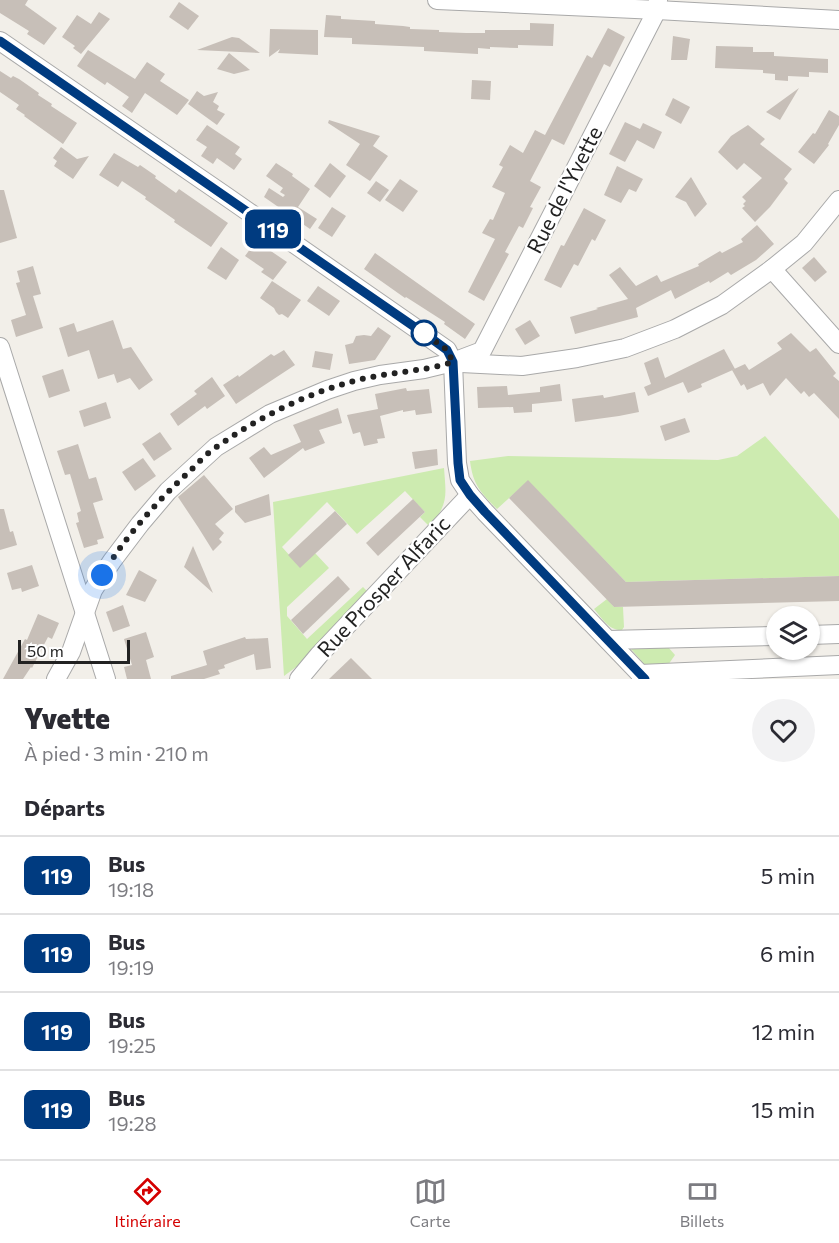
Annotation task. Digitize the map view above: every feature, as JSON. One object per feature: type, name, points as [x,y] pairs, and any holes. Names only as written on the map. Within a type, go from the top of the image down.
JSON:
[{"type":"street","points":[[437,0],[657,5],[839,20]]},
{"type":"street","name":"Rue de l'Yvette","points":[[453,362],[482,351],[657,5]]},
{"type":"street","points":[[0,41],[447,350],[453,362],[460,480],[470,495],[642,676],[839,664]]},
{"type":"street","points":[[56,679],[70,652],[93,590],[111,561],[168,491],[216,447],[270,414],[354,381],[453,362],[522,366],[577,358],[625,348],[675,329],[722,305],[772,269],[804,243],[839,200]]},
{"type":"street","points":[[772,269],[839,344]]},
{"type":"street","points":[[0,347],[106,679]]},
{"type":"street","name":"Rue Prosper Alfaric","points":[[299,679],[470,495]]},
{"type":"street","points":[[820,635],[839,634]]},
{"type":"street","points":[[608,640],[766,636]]},
{"type":"green space","points":[[765,436],[839,519],[839,576],[626,582],[528,481],[497,509],[479,488],[473,476],[470,461],[508,456],[718,460],[737,456]]},
{"type":"green space","points":[[444,468],[445,499],[440,512],[429,526],[420,517],[425,512],[405,491],[357,534],[327,502],[282,547],[300,567],[315,553],[329,568],[287,607],[287,616],[307,639],[363,587],[368,592],[300,664],[284,676],[273,502]]},
{"type":"green space","points":[[607,599],[614,607],[623,607],[624,627],[622,630],[610,626],[594,609]]},
{"type":"green space","points":[[668,647],[675,655],[668,665],[646,666],[631,649]]},
{"type":"building","points":[[0,0],[28,0],[25,5],[57,28],[44,45],[27,34],[29,31],[0,13]]},
{"type":"building","points":[[179,2],[199,16],[188,30],[169,17]]},
{"type":"building","points":[[99,12],[110,19],[81,54],[73,48],[75,46],[62,37],[77,15],[91,24]]},
{"type":"building","points":[[326,15],[341,16],[341,19],[375,21],[375,24],[410,27],[410,29],[439,30],[439,32],[485,33],[485,30],[530,30],[530,23],[554,24],[553,46],[518,45],[518,48],[478,48],[478,54],[424,51],[424,47],[352,44],[352,38],[324,37]]},
{"type":"building","points":[[608,28],[625,37],[610,67],[604,64],[564,145],[552,139],[530,181],[541,187],[530,207],[533,208],[523,228],[519,226],[505,252],[509,254],[484,301],[468,292],[495,239],[482,233],[490,219],[493,220],[505,193],[492,187],[503,167],[499,165],[510,145],[523,153],[535,130],[545,135],[587,55],[592,58]]},
{"type":"building","points":[[270,29],[318,30],[318,55],[278,53],[280,49],[269,57]]},
{"type":"building","points":[[673,36],[690,39],[687,60],[671,60]]},
{"type":"building","points":[[232,37],[239,38],[260,53],[197,50]]},
{"type":"building","points":[[716,46],[753,47],[753,52],[774,52],[774,56],[828,59],[828,73],[809,72],[809,77],[788,76],[788,81],[775,80],[775,74],[763,73],[763,70],[715,68]]},
{"type":"building","points":[[88,50],[135,79],[147,62],[165,74],[160,81],[189,100],[177,115],[145,93],[132,113],[122,106],[129,97],[107,82],[105,85],[77,66]]},
{"type":"building","points":[[229,53],[250,70],[234,74],[217,69]]},
{"type":"building","points":[[0,71],[11,78],[13,76],[19,79],[39,93],[38,95],[52,104],[51,106],[77,123],[63,144],[24,116],[16,109],[19,105],[0,92]]},
{"type":"building","points":[[472,80],[491,81],[490,100],[471,99]]},
{"type":"building","points":[[799,88],[780,120],[766,112]]},
{"type":"building","points":[[197,91],[204,96],[218,92],[213,102],[219,106],[217,110],[225,114],[217,125],[188,104]]},
{"type":"building","points":[[673,98],[690,107],[681,124],[665,115]]},
{"type":"building","points":[[829,110],[839,116],[839,125],[829,145],[814,164],[798,152],[813,133],[815,134]]},
{"type":"building","points":[[329,120],[380,136],[373,146],[388,156],[370,181],[346,165],[360,144],[328,123]]},
{"type":"building","points":[[625,122],[640,129],[643,123],[662,132],[654,149],[637,140],[625,162],[609,154]]},
{"type":"building","points":[[207,125],[240,147],[235,154],[242,159],[234,170],[217,158],[213,164],[201,156],[207,147],[196,140]]},
{"type":"building","points":[[748,125],[765,139],[760,144],[792,169],[784,179],[788,183],[755,222],[742,208],[746,201],[742,197],[762,178],[744,163],[737,170],[718,152],[731,136]]},
{"type":"building","points":[[61,147],[77,159],[89,156],[73,179],[54,166],[57,161],[53,158]]},
{"type":"building","points":[[114,153],[138,167],[140,165],[176,193],[179,189],[228,223],[211,247],[174,222],[175,220],[145,199],[146,197],[122,181],[118,187],[99,175]]},
{"type":"building","points":[[276,163],[310,189],[298,207],[317,219],[310,229],[264,197],[269,188],[283,197],[285,195],[280,192],[283,188],[266,176]]},
{"type":"building","points":[[330,163],[346,176],[330,198],[314,186]]},
{"type":"building","points":[[617,166],[643,179],[636,192],[629,189],[621,203],[604,195]]},
{"type":"building","points":[[691,177],[707,204],[695,217],[686,202],[675,197]]},
{"type":"building","points":[[400,179],[418,191],[403,212],[385,200]]},
{"type":"building","points":[[376,181],[389,190],[380,202],[367,193]]},
{"type":"building","points":[[0,190],[4,190],[17,238],[0,243]]},
{"type":"building","points":[[332,207],[346,216],[332,237],[318,228]]},
{"type":"building","points":[[584,208],[606,220],[595,241],[592,239],[578,266],[574,264],[561,288],[544,280],[561,245],[564,246]]},
{"type":"building","points":[[757,225],[774,244],[756,260],[731,275],[728,272],[675,299],[671,290],[636,308],[638,317],[575,334],[570,317],[628,299],[609,275],[620,267],[636,286],[657,275],[661,282],[699,266],[698,264],[720,251],[722,253],[743,242],[741,239]]},
{"type":"building","points":[[256,241],[287,262],[273,280],[261,272],[264,269],[245,256]]},
{"type":"building","points":[[221,247],[239,260],[226,280],[207,268]]},
{"type":"building","points":[[375,253],[475,324],[465,339],[444,324],[445,322],[405,298],[364,269]]},
{"type":"building","points":[[814,257],[827,272],[815,282],[802,268]]},
{"type":"building","points":[[33,266],[41,294],[33,296],[43,328],[16,337],[11,320],[26,315],[16,283],[20,282],[17,271]]},
{"type":"building","points":[[272,281],[301,300],[288,318],[282,314],[279,315],[274,308],[260,298]]},
{"type":"building","points":[[318,286],[340,301],[329,316],[307,301]]},
{"type":"building","points":[[113,320],[123,349],[131,347],[153,380],[139,390],[130,378],[117,383],[114,374],[98,379],[89,350],[68,357],[59,328],[74,323],[77,332]]},
{"type":"building","points":[[530,320],[540,336],[525,345],[515,329]]},
{"type":"building","points":[[378,327],[391,336],[375,360],[349,364],[345,345],[353,343],[356,336],[371,336]]},
{"type":"building","points":[[791,333],[810,352],[816,348],[836,373],[833,376],[839,381],[839,419],[814,393],[809,397],[804,391],[801,394],[786,378],[770,396],[763,383],[747,390],[744,384],[741,386],[732,370],[745,364],[749,370],[782,349],[777,343]]},
{"type":"building","points":[[724,349],[735,369],[701,384],[702,387],[688,393],[683,382],[648,396],[644,387],[651,384],[644,363],[658,357],[665,378]]},
{"type":"building","points":[[284,350],[295,365],[236,404],[223,385],[238,375],[239,377],[271,354],[274,356]]},
{"type":"building","points":[[315,351],[333,354],[330,370],[312,367]]},
{"type":"building","points":[[63,369],[70,391],[49,398],[42,376]]},
{"type":"building","points":[[212,377],[225,396],[207,409],[205,406],[178,426],[170,414],[197,394],[194,391]]},
{"type":"building","points":[[560,384],[562,401],[532,404],[532,412],[514,413],[513,407],[478,408],[477,387],[507,386],[508,395],[540,392],[540,387]]},
{"type":"building","points":[[406,388],[407,391],[429,389],[432,413],[416,415],[415,410],[403,412],[403,410],[380,416],[385,438],[377,439],[378,443],[364,446],[360,432],[353,434],[347,415],[378,409],[375,394]]},
{"type":"building","points":[[635,392],[639,412],[575,422],[572,399],[603,395],[604,398]]},
{"type":"building","points":[[106,402],[111,418],[84,427],[79,411]]},
{"type":"building","points":[[338,408],[342,423],[319,430],[325,443],[305,451],[303,448],[264,478],[249,458],[264,447],[271,455],[301,442],[293,425]]},
{"type":"building","points":[[685,418],[690,432],[665,441],[660,426]]},
{"type":"building","points":[[160,432],[172,449],[154,461],[142,444]]},
{"type":"building","points":[[78,444],[89,479],[96,477],[103,500],[93,503],[104,538],[97,540],[98,544],[84,548],[76,523],[79,522],[77,513],[81,511],[70,474],[65,475],[57,451]]},
{"type":"building","points":[[437,449],[438,465],[415,469],[412,452]]},
{"type":"building","points":[[143,458],[156,476],[135,491],[122,472]]},
{"type":"building","points":[[204,475],[233,509],[215,524],[224,533],[219,539],[222,542],[213,551],[178,497]]},
{"type":"building","points":[[528,480],[626,582],[839,576],[839,601],[614,607],[509,498]]},
{"type":"building","points":[[269,494],[271,515],[245,523],[235,512],[235,506]]},
{"type":"building","points":[[413,499],[425,512],[378,556],[366,543]]},
{"type":"building","points":[[0,509],[4,509],[10,532],[13,531],[17,545],[0,550]]},
{"type":"building","points":[[335,511],[347,524],[300,568],[288,555]]},
{"type":"building","points":[[193,546],[213,593],[184,567]]},
{"type":"building","points":[[32,565],[39,586],[22,592],[21,588],[12,590],[7,573]]},
{"type":"building","points":[[139,570],[157,580],[145,602],[126,595]]},
{"type":"building","points":[[338,576],[350,589],[303,634],[291,620]]},
{"type":"building","points":[[123,605],[130,626],[113,632],[106,612]]},
{"type":"building","points":[[38,614],[59,623],[52,639],[48,637],[32,668],[23,679],[3,679],[25,639],[27,640]]},
{"type":"building","points":[[146,632],[154,657],[146,660],[151,679],[127,679],[124,667],[132,665],[124,639]]},
{"type":"building","points":[[245,637],[246,639],[268,638],[271,668],[256,670],[254,654],[224,665],[225,668],[218,670],[220,674],[204,679],[171,679],[171,676],[207,665],[203,651]]},
{"type":"building","points":[[351,658],[372,679],[329,679]]},
{"type":"bus line","name":"119","points":[[0,41],[447,350],[453,362],[460,480],[485,512],[645,679]]},
{"type":"route","points":[[102,575],[168,491],[216,447],[270,414],[354,381],[453,362],[447,350],[424,333]]}]
